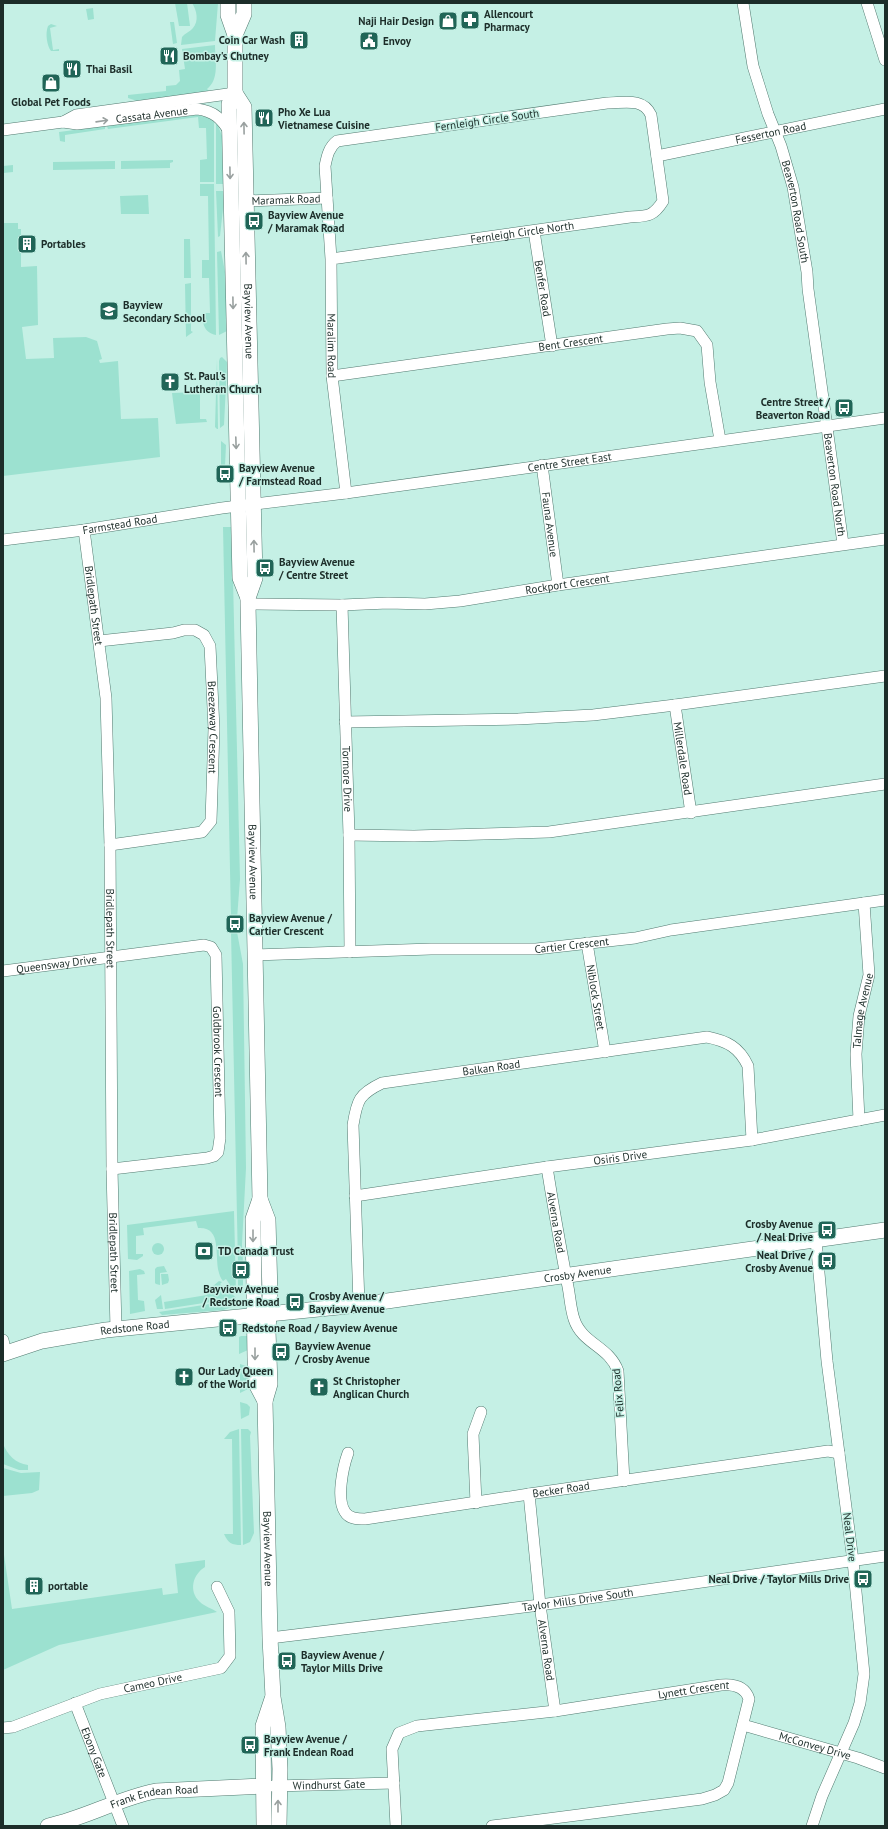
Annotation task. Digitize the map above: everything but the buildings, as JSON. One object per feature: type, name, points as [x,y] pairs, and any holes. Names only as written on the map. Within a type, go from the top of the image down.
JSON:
[{"type":"main road","name":"Bayview Avenue","points":[[228,3],[228,15],[235,35],[235,93],[229,104],[237,506],[240,578],[248,601]]},
{"type":"main road","name":"Bayview Avenue","points":[[235,35],[244,14],[244,3]]},
{"type":"main road","name":"Bayview Avenue","points":[[235,93],[244,107],[255,578],[248,601],[260,1198],[253,1219],[261,1315],[256,1384],[265,1401],[270,1638],[273,1696],[278,1727],[279,1826]]},
{"type":"main road","name":"Crosby Avenue","points":[[261,1315],[359,1305],[885,1230]]},
{"type":"main road","name":"Redstone Road","points":[[4,1349],[116,1329],[261,1315]]},
{"type":"main road","name":"Bayview Avenue","points":[[264,1826],[263,1726],[273,1696]]},
{"type":"main road","name":"Frank Endean Road","points":[[48,1826],[73,1819],[114,1802],[156,1791],[264,1786]]},
{"type":"street","name":"Beaverton Road South","points":[[743,3],[753,66],[781,146],[793,187],[802,236],[828,426]]},
{"type":"street","points":[[867,3],[885,60]]},
{"type":"street","name":"Cassata Avenue","points":[[63,122],[76,115],[235,93]]},
{"type":"street","name":"Fernleigh Circle South","points":[[327,198],[325,166],[326,156],[333,144],[337,141],[608,103],[637,103],[642,104],[649,110],[657,156]]},
{"type":"street","name":"Cassata Avenue","points":[[3,130],[63,122],[76,124],[197,109],[207,110],[214,114],[224,124],[230,134]]},
{"type":"street","name":"Fesserton Road","points":[[657,156],[776,133],[885,109]]},
{"type":"street","name":"Fernleigh Circle North","points":[[331,259],[630,217],[648,216],[657,210],[663,202],[657,156]]},
{"type":"street","name":"Maramak Road","points":[[245,201],[327,198]]},
{"type":"street","name":"Maralim Road","points":[[327,198],[331,259],[332,376],[346,493]]},
{"type":"street","name":"Benfer Road","points":[[534,231],[552,346]]},
{"type":"street","name":"Bent Crescent","points":[[332,376],[680,328],[697,331],[707,345],[710,382],[720,440]]},
{"type":"street","name":"Centre Street East","points":[[253,503],[346,493],[885,418]]},
{"type":"street","name":"Beaverton Road North","points":[[828,426],[843,544]]},
{"type":"street","name":"Fauna Avenue","points":[[542,465],[558,585]]},
{"type":"street","name":"Farmstead Road","points":[[3,540],[84,530],[253,503]]},
{"type":"street","name":"Bridlepath Street","points":[[84,530],[106,698],[110,845],[112,1170],[116,1329]]},
{"type":"street","name":"Rockport Crescent","points":[[248,601],[342,605],[388,603],[426,604],[460,601],[558,585],[885,539]]},
{"type":"street","name":"Tormore Drive","points":[[342,605],[349,835],[350,952]]},
{"type":"street","name":"Breezeway Crescent","points":[[99,642],[173,633],[184,630],[195,630],[204,635],[207,639],[210,646],[211,662],[214,729],[211,821],[202,832],[110,845]]},
{"type":"street","points":[[345,722],[593,715],[885,676]]},
{"type":"street","name":"Millerdale Road","points":[[675,705],[691,813]]},
{"type":"street","points":[[349,835],[414,836],[534,833],[691,813],[885,784]]},
{"type":"street","name":"Cartier Crescent","points":[[254,955],[439,949],[536,949],[885,900]]},
{"type":"street","name":"Talmage Avenue","points":[[859,1120],[856,1054],[859,1016],[869,975],[864,903]]},
{"type":"street","name":"Niblock Street","points":[[587,943],[605,1052]]},
{"type":"street","name":"Goldbrook Crescent","points":[[111,958],[198,945],[211,946],[214,949],[216,955],[220,1138],[218,1152],[214,1156],[112,1170]]},
{"type":"street","name":"Queensway Drive","points":[[3,971],[111,958]]},
{"type":"street","name":"Balkan Road","points":[[359,1305],[353,1125],[359,1099],[372,1088],[382,1083],[707,1037],[732,1044],[743,1056],[748,1066],[752,1140]]},
{"type":"street","name":"Osiris Drive","points":[[355,1196],[752,1140],[885,1115]]},
{"type":"street","name":"Alverna Road","points":[[547,1168],[556,1228],[566,1276]]},
{"type":"street","name":"Neal Drive","points":[[812,1826],[822,1796],[842,1754],[860,1703],[864,1674],[853,1561],[827,1361],[816,1240]]},
{"type":"street","name":"Felix Road","points":[[566,1276],[574,1319],[580,1331],[584,1337],[615,1361],[618,1371],[624,1481]]},
{"type":"street","points":[[476,1503],[473,1434],[481,1412]]},
{"type":"street","name":"Becker Road","points":[[348,1453],[343,1468],[341,1499],[345,1512],[357,1519],[828,1451],[839,1453]]},
{"type":"street","name":"Alverna Road","points":[[529,1494],[540,1605],[555,1711]]},
{"type":"street","name":"Taylor Mills Drive South","points":[[270,1638],[540,1605],[885,1556]]},
{"type":"street","name":"Cameo Drive","points":[[3,1728],[13,1727],[100,1694],[221,1668],[230,1656],[230,1612],[217,1586]]},
{"type":"street","name":"Lynett Crescent","points":[[396,1826],[392,1749],[399,1733],[417,1726],[555,1711],[652,1697],[691,1689],[732,1684],[740,1687],[748,1694],[749,1699],[728,1783],[724,1790],[715,1796],[702,1799],[492,1826]]},
{"type":"street","name":"Ebony Gate","points":[[75,1703],[123,1826]]},
{"type":"street","name":"McConvey Drive","points":[[743,1725],[885,1768]]},
{"type":"street","name":"Windhurst Gate","points":[[264,1786],[394,1783]]},
{"type":"green space","points":[[175,3],[187,3],[190,26],[179,26]]},
{"type":"green space","points":[[192,3],[218,3],[215,41],[181,45],[182,37],[192,29],[197,19]]},
{"type":"green space","points":[[93,8],[94,19],[88,20],[86,9]]},
{"type":"green space","points":[[170,22],[174,22],[177,43],[173,44]]},
{"type":"green space","points":[[51,24],[57,26],[50,28],[53,50],[59,49],[59,51],[51,51],[48,46],[47,32],[48,26]]},
{"type":"green space","points":[[215,45],[216,68],[214,80],[207,89],[209,91],[137,101],[128,98],[128,95],[166,91],[166,86],[176,85],[180,81],[179,70],[185,69],[182,49]]},
{"type":"green space","points":[[197,115],[209,118],[214,122],[214,182],[200,182],[200,160],[207,159],[206,128],[199,128],[198,117],[108,129],[107,126]]},
{"type":"green space","points":[[217,123],[222,136],[223,184],[216,184]]},
{"type":"green space","points":[[105,126],[105,129],[65,135],[65,142],[60,141],[59,132]]},
{"type":"green space","points":[[173,160],[173,162],[170,163],[170,168],[121,169],[121,161]]},
{"type":"green space","points":[[115,161],[115,169],[53,170],[53,162]]},
{"type":"green space","points":[[13,165],[13,172],[3,173],[3,166]]},
{"type":"green space","points":[[200,184],[214,184],[216,335],[207,330],[202,317],[202,313],[210,313],[209,278],[202,278],[202,260],[209,260],[208,196],[200,196]]},
{"type":"green space","points":[[216,191],[225,191],[220,236],[218,237]]},
{"type":"green space","points":[[148,195],[149,214],[121,214],[120,196]]},
{"type":"green space","points":[[3,223],[18,223],[18,229],[21,229],[21,267],[37,266],[38,325],[22,327],[26,359],[54,358],[53,338],[86,337],[97,341],[102,359],[99,360],[100,363],[118,361],[121,419],[158,418],[160,457],[3,476]]},
{"type":"green space","points":[[184,239],[190,239],[191,278],[184,278]]},
{"type":"green space","points":[[221,251],[226,277],[227,331],[219,335],[217,252]]},
{"type":"green space","points":[[191,283],[191,331],[193,332],[186,337],[185,284]]},
{"type":"green space","points":[[222,357],[229,364],[227,364],[224,425],[220,428],[219,361]]},
{"type":"green space","points":[[217,359],[218,429],[215,427]]},
{"type":"green space","points":[[200,392],[200,419],[206,419],[207,422],[176,424],[172,393]]},
{"type":"green space","points":[[221,441],[226,445],[225,466],[221,467]]},
{"type":"green space","points":[[223,527],[231,527],[232,536],[240,879],[237,919],[231,919]]},
{"type":"green space","points":[[231,932],[237,932],[243,964],[246,1168],[242,1244],[243,1264],[238,1264]]},
{"type":"green space","points":[[234,1211],[236,1292],[231,1290],[226,1279],[223,1281],[219,1274],[215,1240],[212,1233],[207,1229],[198,1228],[196,1221],[143,1228],[144,1235],[136,1236],[136,1254],[143,1254],[143,1256],[137,1260],[128,1259],[127,1225]]},
{"type":"green space","points":[[156,1243],[160,1243],[164,1249],[160,1255],[156,1255],[152,1251],[152,1247]]},
{"type":"green space","points":[[164,1266],[167,1272],[160,1273],[160,1285],[156,1284],[155,1269],[157,1267]]},
{"type":"green space","points":[[140,1269],[144,1271],[145,1274],[137,1275],[138,1300],[144,1301],[145,1311],[130,1314],[129,1271]]},
{"type":"green space","points":[[161,1274],[168,1274],[168,1283],[162,1285]]},
{"type":"green space","points":[[238,1279],[243,1279],[243,1292],[238,1291]]},
{"type":"green space","points":[[219,1281],[222,1282],[220,1284],[224,1288],[225,1286],[236,1298],[165,1309],[164,1302],[207,1295],[207,1288],[213,1286]]},
{"type":"green space","points":[[161,1295],[163,1309],[157,1309],[155,1300]]},
{"type":"green space","points":[[235,1300],[235,1306],[223,1310],[162,1315],[159,1312]]},
{"type":"green space","points":[[247,1336],[248,1350],[239,1354],[239,1337]]},
{"type":"green space","points":[[240,1364],[249,1367],[250,1388],[240,1393]]},
{"type":"green space","points":[[240,1402],[247,1404],[250,1407],[249,1415],[241,1419]]},
{"type":"green space","points":[[239,1429],[241,1545],[235,1545],[227,1540],[224,1534],[233,1534],[232,1439],[224,1439],[230,1432]]},
{"type":"green space","points":[[241,1429],[248,1429],[251,1432],[254,1533],[250,1542],[243,1545]]},
{"type":"green space","points":[[3,1444],[12,1458],[28,1465],[28,1470],[19,1470],[3,1464]]},
{"type":"green space","points":[[3,1468],[21,1473],[40,1472],[39,1490],[32,1493],[3,1496]]},
{"type":"green space","points":[[3,1548],[12,1609],[162,1588],[163,1595],[178,1593],[175,1564],[205,1560],[205,1567],[197,1574],[195,1578],[193,1588],[194,1593],[196,1598],[202,1604],[217,1612],[59,1645],[3,1670]]},
{"type":"place","name":"Allencourt Pharmacy","points":[[470,20]]},
{"type":"place","name":"Naji Hair Design","points":[[448,21]]},
{"type":"place","name":"Coin Car Wash","points":[[299,40]]},
{"type":"place","name":"Envoy","points":[[369,41]]},
{"type":"place","name":"Bombay's Chutney","points":[[169,56]]},
{"type":"place","name":"Thai Basil","points":[[72,69]]},
{"type":"place","name":"Global Pet Foods","points":[[51,83]]},
{"type":"place","name":"Pho Xe Lua Vietnamese Cuisine","points":[[264,118]]},
{"type":"place","name":"Bayview Avenue / Maramak Road","points":[[254,221]]},
{"type":"place","name":"Portables","points":[[27,244]]},
{"type":"place","name":"Bayview Secondary School","points":[[109,311]]},
{"type":"place","name":"St. Paul's Lutheran Church","points":[[170,382]]},
{"type":"place","name":"Centre Street / Beaverton Road","points":[[844,408]]},
{"type":"place","name":"Bayview Avenue / Farmstead Road","points":[[225,474]]},
{"type":"place","name":"Bayview Avenue / Centre Street","points":[[265,568]]},
{"type":"place","name":"Bayview Avenue / Cartier Crescent","points":[[235,924]]},
{"type":"place","name":"Crosby Avenue / Neal Drive","points":[[827,1230]]},
{"type":"place","name":"TD Canada Trust","points":[[204,1251]]},
{"type":"place","name":"Neal Drive / Crosby Avenue","points":[[827,1261]]},
{"type":"place","name":"Bayview Avenue / Redstone Road","points":[[241,1270]]},
{"type":"place","name":"Crosby Avenue / Bayview Avenue","points":[[295,1302]]},
{"type":"place","name":"Redstone Road / Bayview Avenue","points":[[228,1328]]},
{"type":"place","name":"Bayview Avenue / Crosby Avenue","points":[[281,1352]]},
{"type":"place","name":"Our Lady Queen of the World","points":[[184,1377]]},
{"type":"place","name":"St Christopher Anglican Church","points":[[319,1387]]},
{"type":"place","name":"Neal Drive / Taylor Mills Drive","points":[[863,1579]]},
{"type":"place","name":"portable","points":[[34,1586]]},
{"type":"place","name":"Bayview Avenue / Taylor Mills Drive","points":[[287,1661]]},
{"type":"place","name":"Bayview Avenue / Frank Endean Road","points":[[250,1745]]}]
